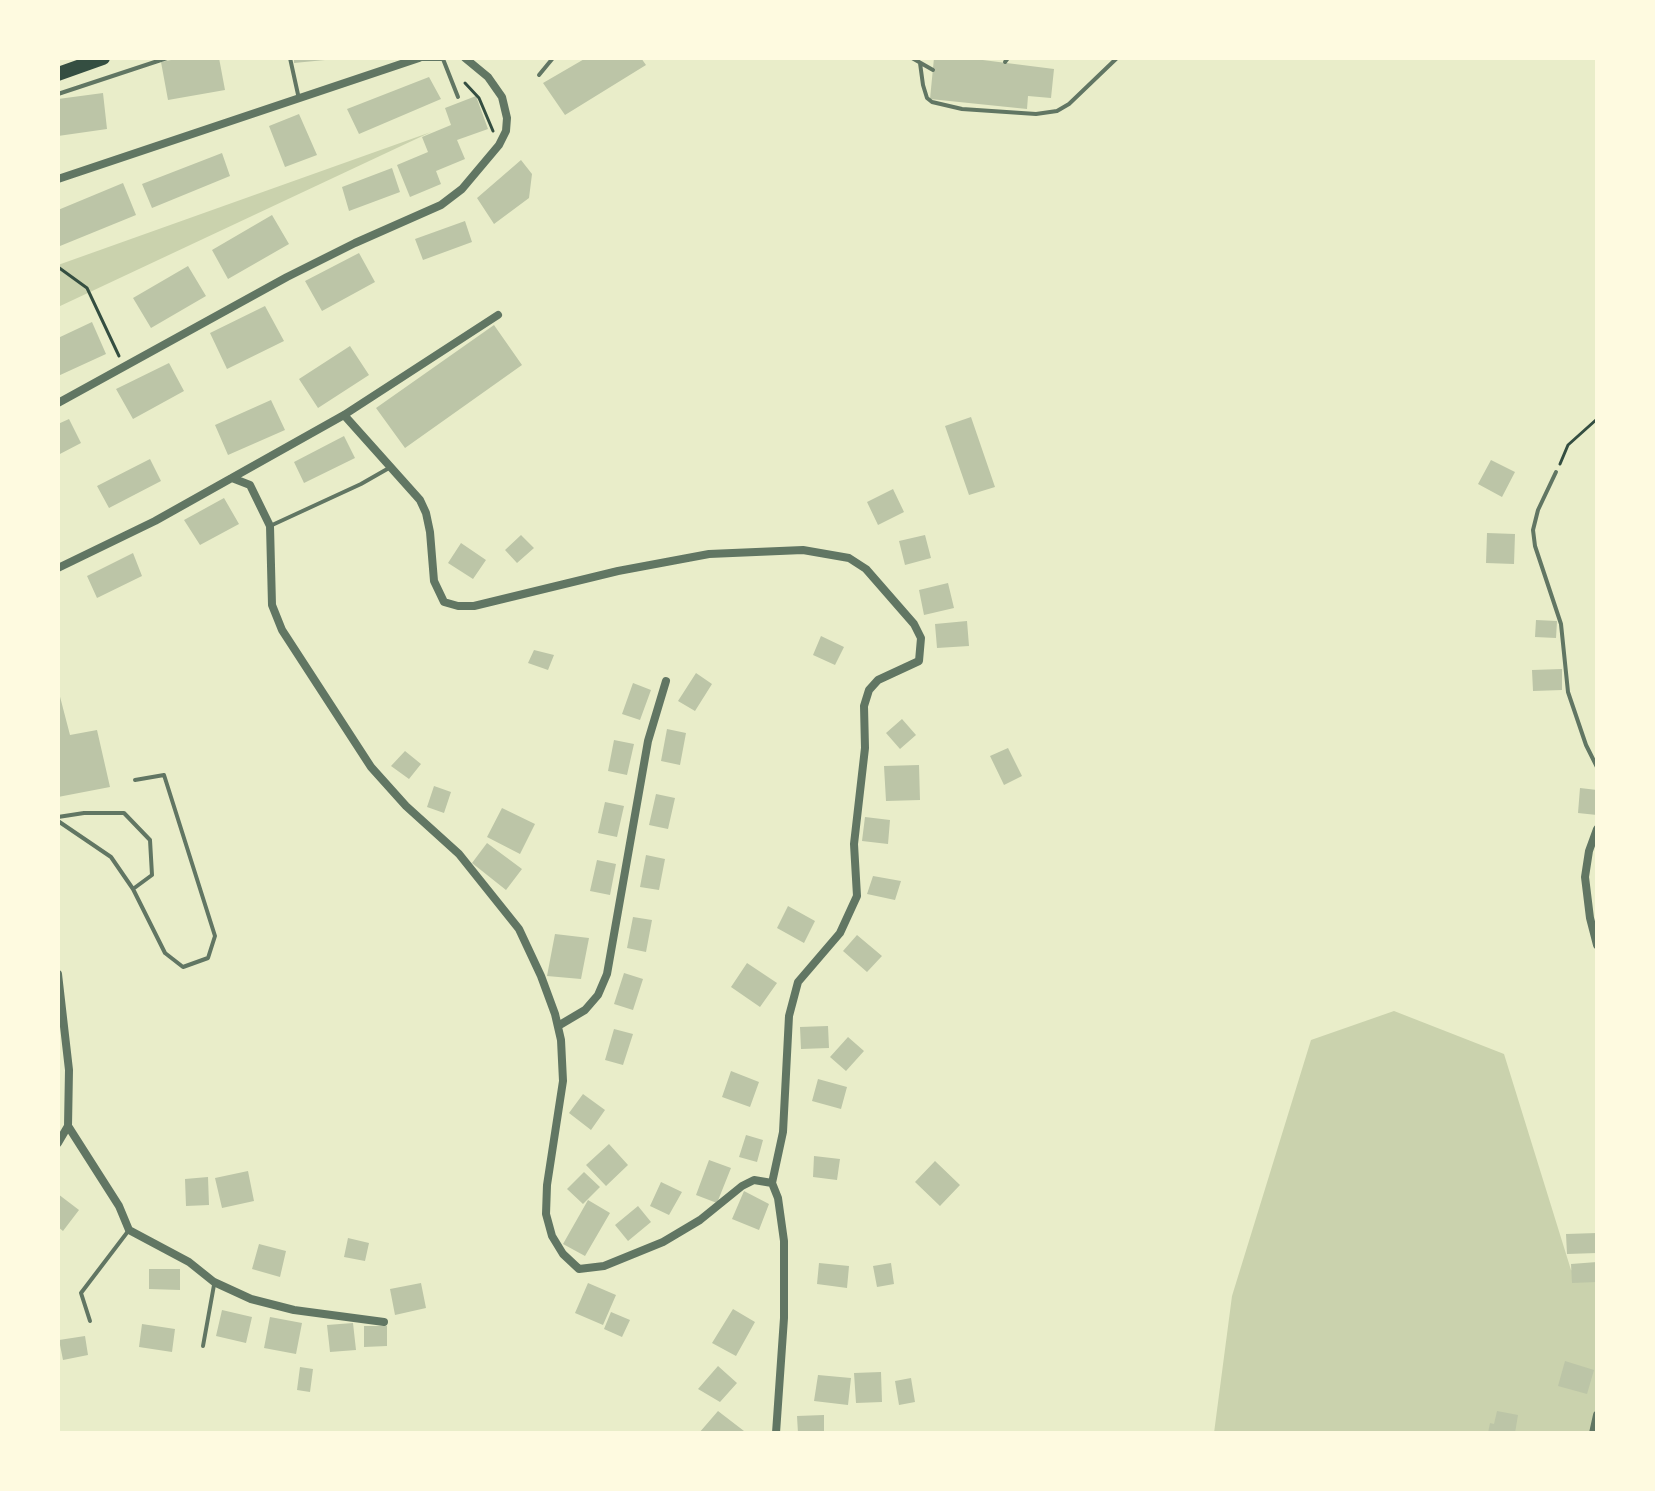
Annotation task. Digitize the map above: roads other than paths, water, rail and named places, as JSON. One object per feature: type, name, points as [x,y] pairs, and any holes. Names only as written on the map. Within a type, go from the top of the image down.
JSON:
[{"type":"main road","points":[[58,74],[103,58]]},
{"type":"street","points":[[58,179],[417,58]]},
{"type":"street","points":[[58,403],[300,270],[441,205],[466,185],[499,145],[506,131],[507,118],[502,97],[488,77],[465,58]]},
{"type":"street","points":[[58,568],[142,528],[344,415],[498,315]]},
{"type":"street","points":[[344,415],[420,500],[430,532],[434,581],[444,602],[458,606],[485,604],[618,571],[709,554],[803,550],[849,558],[866,569],[914,624],[921,638],[919,661],[878,680],[869,690],[864,706],[865,748],[854,844],[857,896],[840,933],[798,982],[789,1016],[783,1132],[772,1183],[778,1198],[784,1241],[784,1318],[776,1433]]},
{"type":"street","points":[[232,478],[250,485],[270,526],[272,605],[282,630],[371,767],[406,806],[459,854],[519,929],[541,976],[558,1026],[563,1081],[547,1185],[546,1214],[552,1236],[563,1254],[579,1269],[604,1266],[644,1251],[700,1220],[754,1180],[772,1183]]},
{"type":"street","points":[[558,1026],[585,1010],[598,995],[607,974],[648,741],[666,681]]},
{"type":"street","points":[[1597,829],[1589,851],[1585,877],[1597,945]]},
{"type":"street","points":[[58,974],[69,1070],[68,1126],[58,1143]]},
{"type":"street","points":[[68,1126],[119,1206],[129,1230],[189,1262],[214,1282],[251,1299],[294,1310],[384,1322]]},
{"type":"street","points":[[1593,1433],[1597,1415]]},
{"type":"lane","points":[[58,94],[167,58]]},
{"type":"lane","points":[[290,58],[299,99]]},
{"type":"lane","points":[[417,58],[443,59],[458,97]]},
{"type":"lane","points":[[539,75],[553,58]]},
{"type":"lane","points":[[912,58],[933,70]]},
{"type":"lane","points":[[920,63],[923,85],[927,98],[932,102],[962,109],[1036,114],[1057,111],[1069,104],[1117,58]]},
{"type":"lane","points":[[270,526],[389,468]]},
{"type":"lane","points":[[1556,472],[1538,510],[1533,530],[1535,546],[1561,624],[1568,692],[1597,767]]},
{"type":"lane","points":[[58,819],[111,857],[133,889],[165,953],[183,967],[208,958],[215,936],[164,775],[135,780]]},
{"type":"lane","points":[[58,819],[84,813],[124,813],[150,840],[152,875],[133,889]]},
{"type":"lane","points":[[90,1321],[81,1293],[129,1230]]},
{"type":"lane","points":[[203,1346],[214,1282]]}]
